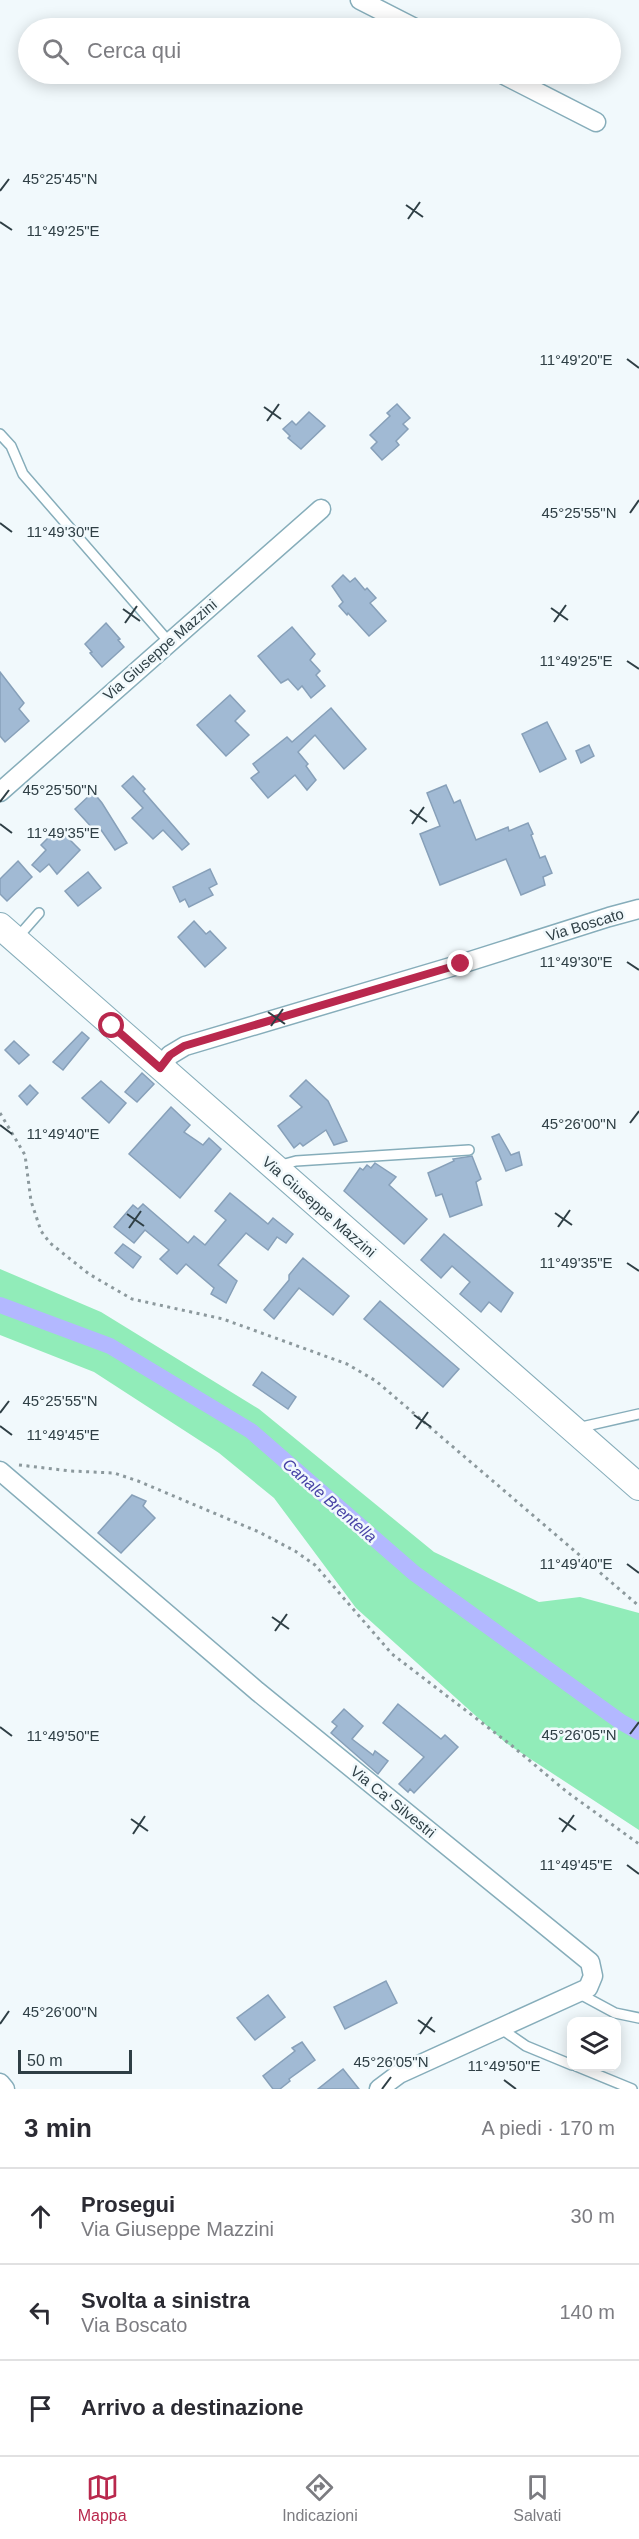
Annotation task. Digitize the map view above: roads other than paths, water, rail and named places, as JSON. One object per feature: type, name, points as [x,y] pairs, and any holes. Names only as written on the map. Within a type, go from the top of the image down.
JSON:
[{"type":"main road","name":"Via Giuseppe Mazzini","points":[[8,933],[639,1487]]},
{"type":"street","points":[[360,0],[395,18]]},
{"type":"street","points":[[522,84],[596,122]]},
{"type":"street","name":"Via Giuseppe Mazzini","points":[[0,792],[321,509]]},
{"type":"street","name":"Via Boscato","points":[[160,1068],[170,1055],[184,1046],[461,964],[609,916],[639,909]]},
{"type":"street","name":"Via Ca' Silvestri","points":[[6,1467],[257,1691],[590,1962],[593,1976],[588,1988],[578,1993]]},
{"type":"street","points":[[378,2089],[399,2074],[578,1993]]},
{"type":"street","points":[[0,2083],[5,2089]]},
{"type":"lane","points":[[0,434],[11,446],[23,474],[169,642]]},
{"type":"lane","points":[[8,933],[39,913]]},
{"type":"lane","points":[[278,1172],[285,1164],[296,1161],[469,1150]]},
{"type":"lane","points":[[579,1434],[586,1426],[639,1414]]},
{"type":"lane","points":[[578,1993],[615,2013],[639,2018]]},
{"type":"lane","points":[[500,2028],[526,2046],[567,2063]]},
{"type":"lane","points":[[586,2071],[632,2089]]},
{"type":"waterway","name":"Canale Brentella","points":[[0,1305],[110,1346],[251,1431],[414,1573],[621,1722],[639,1732]]}]
